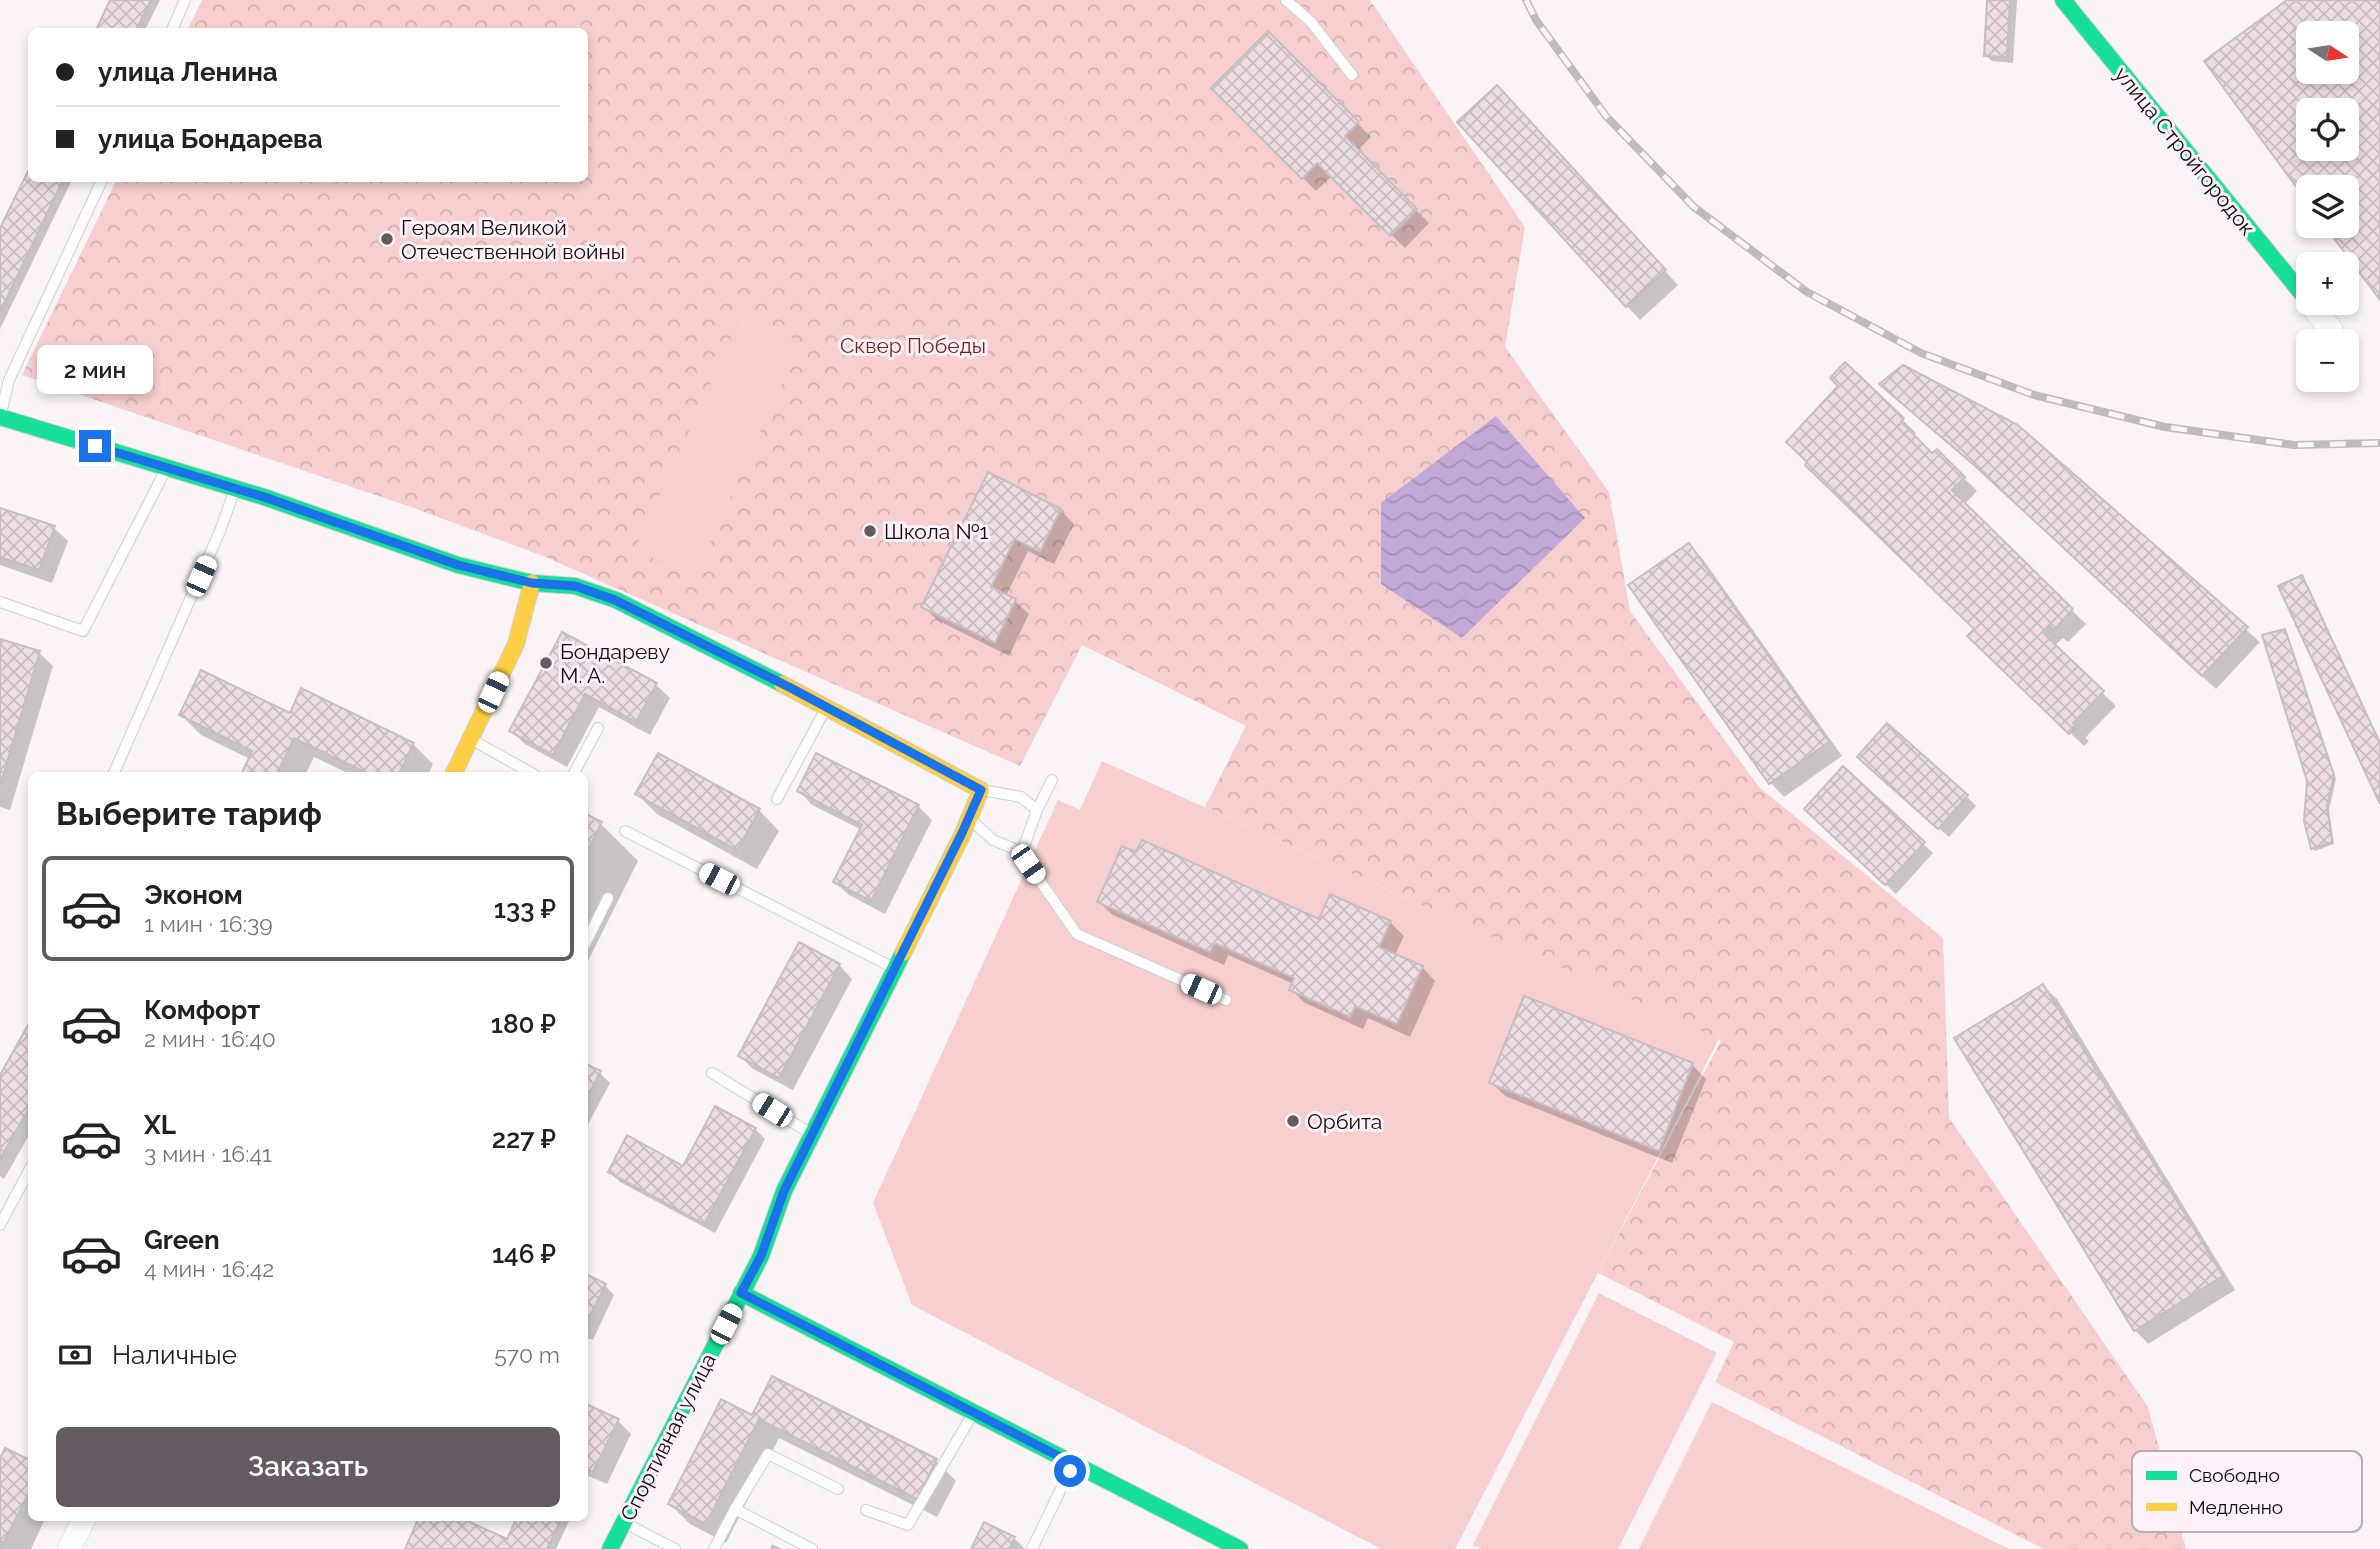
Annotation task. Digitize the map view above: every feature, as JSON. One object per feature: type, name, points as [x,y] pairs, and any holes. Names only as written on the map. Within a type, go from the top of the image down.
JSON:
[{"type":"street","name":"улица Стройгородок","points":[[2063,0],[2296,286]]},
{"type":"street","name":"улица Стройгородок","points":[[2320,315],[2331,329]]},
{"type":"street","points":[[0,417],[264,497],[458,565],[532,583],[575,586],[615,600],[981,790]]},
{"type":"street","points":[[454,772],[516,645],[532,583]]},
{"type":"street","name":"Спортивная улица","points":[[610,1549],[761,1256],[784,1191],[981,790]]},
{"type":"street","points":[[741,1293],[1240,1549]]},
{"type":"street","points":[[69,1549],[83,1521]]},
{"type":"lane","points":[[173,28],[185,0]]},
{"type":"lane","points":[[1286,0],[1311,22],[1352,75]]},
{"type":"lane","points":[[0,417],[9,380],[101,182]]},
{"type":"lane","points":[[0,602],[83,631],[167,468]]},
{"type":"lane","points":[[114,772],[220,531],[235,489]]},
{"type":"lane","points":[[777,799],[826,708]]},
{"type":"lane","points":[[575,772],[598,728]]},
{"type":"lane","points":[[471,739],[530,772]]},
{"type":"lane","points":[[1022,852],[1037,810],[1052,780]]},
{"type":"lane","points":[[981,790],[1021,797],[1037,810]]},
{"type":"lane","points":[[969,818],[993,840],[1022,852],[1077,934],[1226,1000]]},
{"type":"lane","points":[[625,831],[895,968]]},
{"type":"lane","points":[[588,938],[608,898]]},
{"type":"lane","points":[[712,1073],[812,1135]]},
{"type":"lane","points":[[0,1225],[28,1172]]},
{"type":"lane","points":[[866,1510],[908,1525],[974,1413]]},
{"type":"lane","points":[[714,1549],[768,1454],[838,1489]]},
{"type":"lane","points":[[1032,1549],[1074,1464]]},
{"type":"lane","points":[[735,1509],[812,1549]]},
{"type":"lane","points":[[624,1522],[675,1549]]},
{"type":"green space","name":"Сквер Победы","points":[[202,0],[1370,0],[1525,227],[1505,347],[1609,492],[1630,611],[1759,787],[1943,938],[1949,1118],[2148,1407],[2160,1451],[2132,1451],[2132,1532],[2181,1532],[2186,1549],[2044,1549],[1715,1382],[1734,1342],[1598,1273],[1721,1041],[1205,807],[1246,726],[1082,645],[1020,766],[543,556],[411,507],[22,375],[116,182],[588,182],[588,28],[188,28]]},
{"type":"green space","points":[[742,315],[801,342],[695,576],[635,549]]},
{"type":"green space","name":"Орбита","points":[[1102,761],[1719,1039],[1455,1549],[1381,1549],[912,1305],[873,1203],[1058,800],[1080,810]]},
{"type":"green space","points":[[1599,1293],[1717,1353],[1618,1549],[1482,1549],[1473,1545]]},
{"type":"green space","points":[[1712,1402],[2009,1549],[1639,1549]]},
{"type":"water","points":[[1496,416],[1585,518],[1462,638],[1381,584],[1381,503]]},
{"type":"building","points":[[110,0],[151,0],[137,28],[97,28]]},
{"type":"building","points":[[1987,0],[2010,0],[2007,57],[1984,56]]},
{"type":"building","points":[[2287,0],[2380,0],[2380,300],[2359,272],[2359,252],[2344,252],[2334,238],[2359,238],[2359,175],[2296,175],[2296,187],[2204,61]]},
{"type":"building","points":[[1268,31],[1359,122],[1345,136],[1417,209],[1390,236],[1317,163],[1302,179],[1211,88]]},
{"type":"building","points":[[1497,85],[1666,270],[1626,307],[1457,122]]},
{"type":"building","points":[[28,171],[28,182],[62,182],[0,312],[0,228]]},
{"type":"building","points":[[1845,362],[1904,418],[1901,422],[1932,453],[1937,449],[1965,477],[1952,490],[2073,609],[2054,630],[2049,625],[2042,632],[2104,691],[2073,723],[2077,726],[2069,734],[1967,636],[1974,629],[1805,465],[1807,462],[1786,442],[1838,386],[1830,378]]},
{"type":"building","points":[[1903,365],[2018,425],[2248,627],[2202,676],[1974,465],[1879,384]]},
{"type":"building","points":[[988,472],[1061,509],[1040,552],[1015,539],[991,587],[1016,599],[995,643],[921,607]]},
{"type":"building","points":[[0,508],[55,526],[39,570],[0,557]]},
{"type":"building","points":[[1689,543],[1829,742],[1769,784],[1628,585]]},
{"type":"building","points":[[2302,575],[2380,743],[2380,804],[2278,586]]},
{"type":"building","points":[[2285,629],[2334,775],[2327,806],[2332,842],[2311,849],[2304,821],[2307,781],[2262,635]]},
{"type":"building","points":[[562,632],[657,683],[636,722],[585,694],[553,755],[509,731]]},
{"type":"building","points":[[0,639],[40,651],[0,786]]},
{"type":"building","points":[[201,670],[290,713],[301,688],[414,743],[400,772],[365,772],[294,738],[277,772],[242,772],[252,751],[179,715]]},
{"type":"building","points":[[1887,723],[1968,795],[1938,829],[1857,757]]},
{"type":"building","points":[[658,753],[760,809],[737,850],[635,794]]},
{"type":"building","points":[[816,753],[919,805],[871,901],[833,882],[862,825],[797,791]]},
{"type":"building","points":[[1843,766],[1925,842],[1885,885],[1804,809]]},
{"type":"building","points":[[588,815],[602,822],[588,849]]},
{"type":"building","points":[[1142,840],[1319,919],[1330,894],[1391,921],[1379,947],[1423,966],[1397,1024],[1355,1006],[1350,1017],[1289,990],[1294,978],[1214,943],[1210,952],[1097,902],[1122,846],[1136,852]]},
{"type":"building","points":[[799,942],[840,964],[779,1078],[738,1056]]},
{"type":"building","points":[[2043,984],[2223,1276],[2134,1331],[1954,1038]]},
{"type":"building","points":[[1524,996],[1693,1063],[1659,1151],[1489,1083]]},
{"type":"building","points":[[28,1025],[28,1110],[0,1159],[0,1075]]},
{"type":"building","points":[[588,1065],[601,1071],[588,1095]]},
{"type":"building","points":[[715,1106],[756,1128],[704,1224],[608,1172],[627,1135],[683,1166]]},
{"type":"building","points":[[588,1275],[606,1284],[588,1319]]},
{"type":"building","points":[[772,1376],[937,1459],[917,1499],[759,1419],[706,1524],[668,1504],[721,1399],[752,1415]]},
{"type":"building","points":[[588,1405],[619,1419],[593,1472],[588,1470]]},
{"type":"building","points":[[5,1448],[28,1459],[28,1495],[0,1549],[0,1458]]},
{"type":"building","points":[[417,1521],[468,1521],[507,1539],[515,1521],[560,1521],[547,1549],[405,1549]]},
{"type":"building","points":[[984,1522],[1015,1537],[1009,1549],[971,1549]]},
{"type":"railway","points":[[1526,0],[1536,20],[1606,116],[1694,207],[1807,292],[1921,353],[2034,395],[2165,427],[2294,445],[2380,443]]},
{"type":"traffic: fast","points":[[2063,0],[2296,286]]},
{"type":"traffic: fast","points":[[0,417],[264,497],[458,565],[532,583],[575,586],[616,600],[782,684]]},
{"type":"traffic: fast","points":[[610,1549],[761,1256],[784,1191],[903,953]]},
{"type":"traffic: fast","points":[[741,1293],[1240,1549]]},
{"type":"traffic: slow","points":[[454,772],[516,644],[532,583]]},
{"type":"traffic: slow","points":[[782,684],[981,790],[963,833],[903,953]]},
{"type":"place","name":"Героям Великой Отечественной войны","points":[[387,239]]},
{"type":"place","name":"Школа №1","points":[[870,531]]},
{"type":"place","name":"Бондареву М. А.","points":[[546,663]]},
{"type":"place","name":"Орбита","points":[[1293,1121]]},
{"type":"route","points":[[95,446],[264,497],[458,565],[532,583],[575,586],[615,600],[789,687],[981,790],[784,1191],[761,1256],[741,1293],[1074,1464],[1070,1471]]}]
